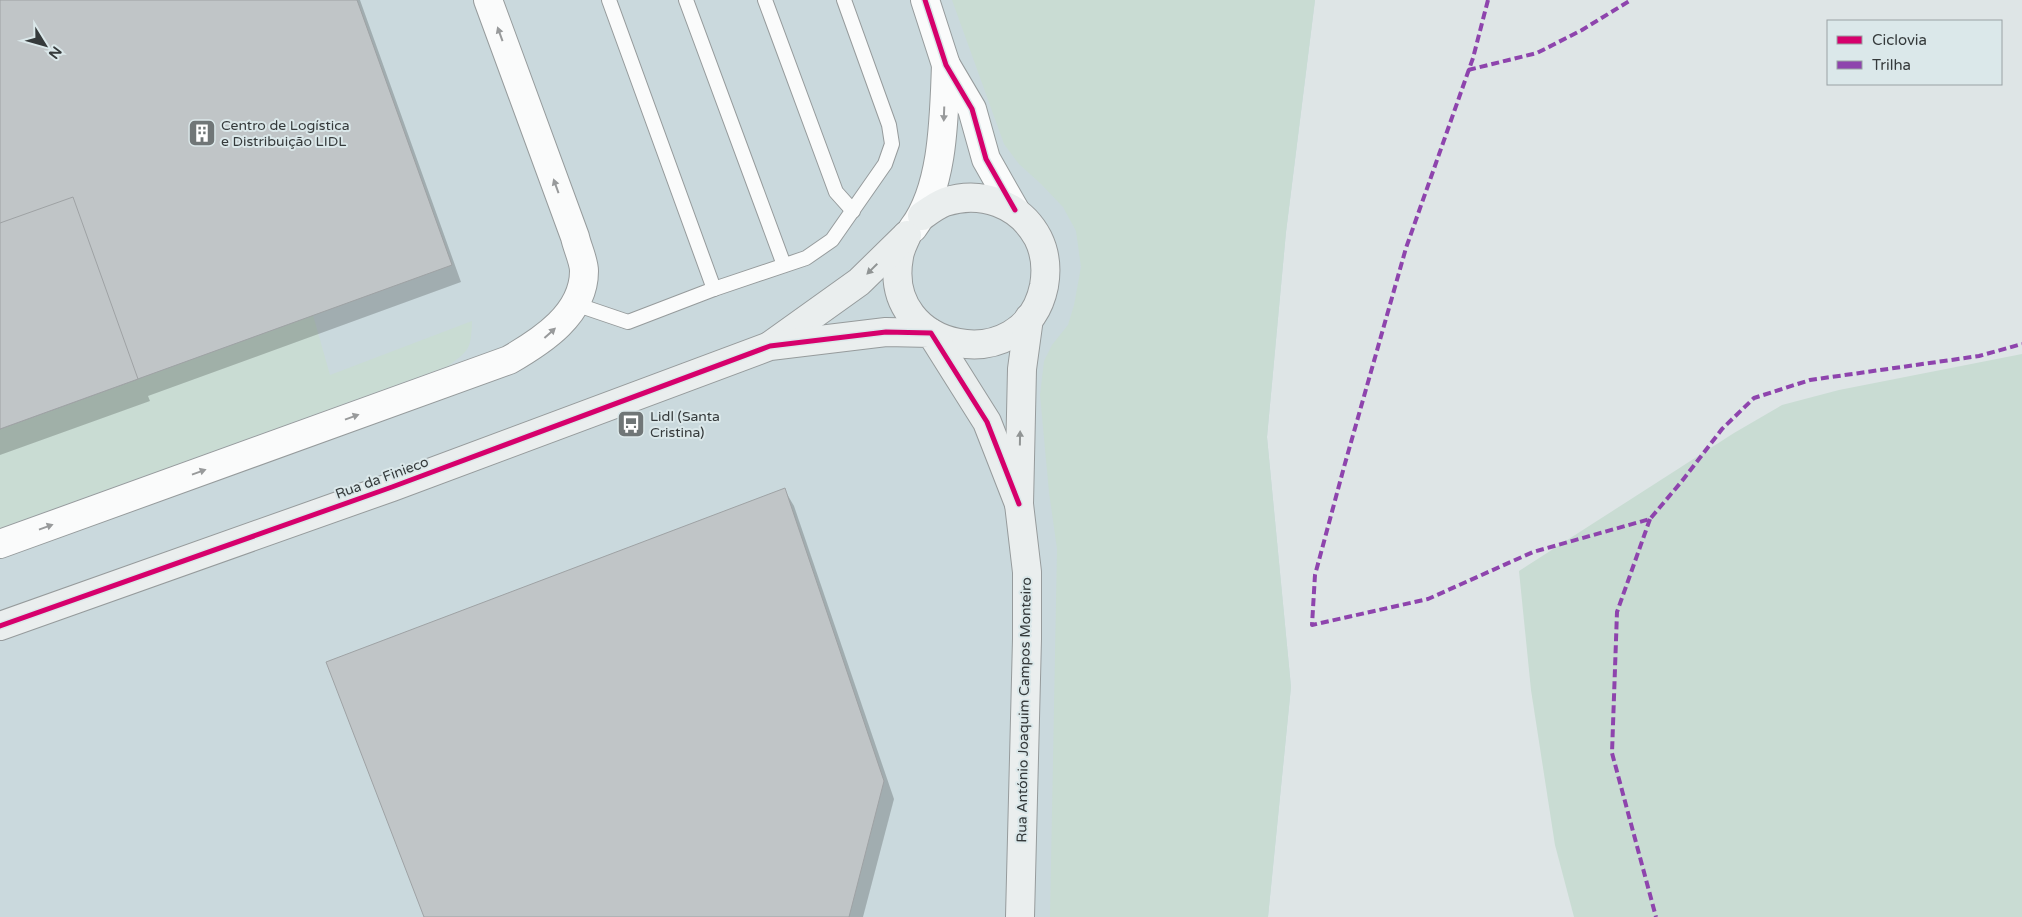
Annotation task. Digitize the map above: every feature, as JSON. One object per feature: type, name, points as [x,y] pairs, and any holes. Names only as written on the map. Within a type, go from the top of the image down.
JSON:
[{"type":"street","points":[[0,544],[509,360],[538,344],[561,323],[575,304],[582,286],[584,270],[574,237],[488,0]]},
{"type":"street","points":[[925,0],[946,65],[972,109],[986,158],[1014,210]]},
{"type":"street","points":[[946,65],[943,130],[937,169],[899,256],[898,278],[903,299],[914,318],[930,333],[987,422],[1019,504]]},
{"type":"street","points":[[967,197],[992,199],[1014,210],[1032,227],[1043,249],[1046,273],[1042,297],[1029,318],[1011,334],[988,344],[964,345],[930,333],[886,332],[770,346],[859,282],[914,225],[943,202],[967,197]]},
{"type":"street","points":[[1019,504],[1022,368],[1029,318]]},
{"type":"street","name":"Rua da Finieco","points":[[0,626],[436,471],[770,346]]},
{"type":"street","name":"Rua António Joaquim Campos Monteiro","points":[[1019,504],[1027,572],[1020,917]]},
{"type":"lane","points":[[609,0],[714,289]]},
{"type":"lane","points":[[686,0],[784,265]]},
{"type":"lane","points":[[765,0],[836,192],[853,210]]},
{"type":"lane","points":[[575,304],[628,322],[714,289],[806,258],[832,240],[885,164],[892,144],[889,126],[844,0]]},
{"type":"shaded area","points":[[0,0],[1315,0],[1286,232],[1267,437],[1291,687],[1268,917],[0,917]]},
{"type":"green space","points":[[952,0],[1315,0],[1286,232],[1267,437],[1291,687],[1268,917],[1050,917],[1057,549],[1049,492],[1040,395],[1044,361],[1052,345],[1068,325],[1081,267],[1076,231],[1063,207],[1019,164],[1004,144]]},
{"type":"green space","points":[[313,315],[330,375],[472,321],[471,338],[465,352],[448,366],[0,528],[0,429]]},
{"type":"green space","points":[[2022,354],[2022,917],[1574,917],[1555,845],[1531,690],[1519,571],[1734,433],[1782,405],[1839,390]]},
{"type":"building","name":"Centro de Logística e Distribuição LIDL","points":[[0,0],[357,0],[452,265],[0,429]]},
{"type":"building","points":[[73,197],[138,379],[0,429],[0,223]]},
{"type":"building","points":[[785,488],[884,781],[849,917],[424,917],[326,662]]},
{"type":"marked path","points":[[1488,0],[1473,58],[1406,248],[1344,467],[1315,575],[1312,625],[1428,599],[1533,552],[1650,519],[1722,429],[1754,398],[1810,380],[1979,356],[2022,344]]},
{"type":"marked path","points":[[1468,70],[1537,53],[1582,30],[1631,0]]},
{"type":"marked path","points":[[1650,519],[1617,612],[1612,753],[1656,917]]},
{"type":"cycle path","points":[[925,0],[946,65],[972,109],[986,159],[1015,210]]},
{"type":"cycle path","points":[[0,626],[392,487],[770,346],[886,332],[931,333],[987,422],[1019,504]]},
{"type":"place","name":"Centro de Logística e Distribuição LIDL","points":[[202,133]]},
{"type":"place","name":"Lidl (Santa Cristina)","points":[[631,424]]}]
